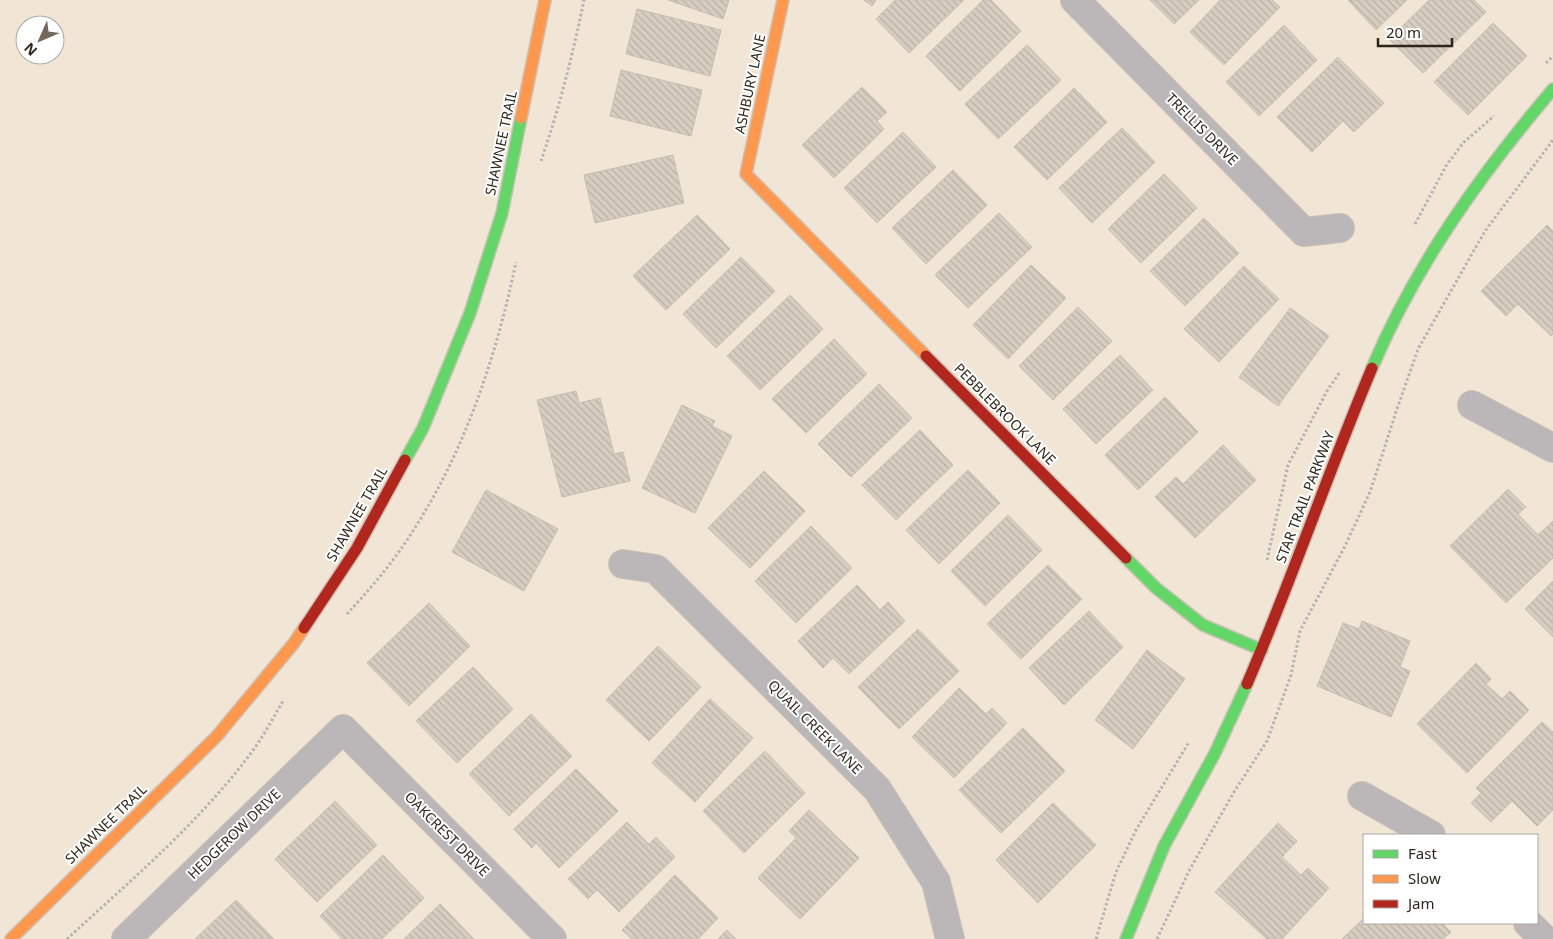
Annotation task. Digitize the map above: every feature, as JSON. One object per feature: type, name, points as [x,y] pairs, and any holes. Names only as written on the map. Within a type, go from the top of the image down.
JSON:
[{"type":"street","name":"SHAWNEE TRAIL","points":[[11,939],[218,736],[294,643],[358,548],[423,428],[470,313],[502,213],[545,0]]},
{"type":"street","name":"ASHBURY LANE","points":[[746,174],[783,0]]},
{"type":"street","name":"TRELLIS DRIVE","points":[[1075,0],[1304,232],[1340,228]]},
{"type":"street","name":"STAR TRAIL PARKWAY","points":[[1126,939],[1143,893],[1165,845],[1215,754],[1262,650],[1362,392],[1396,316],[1438,240],[1465,198],[1522,125],[1553,89]]},
{"type":"street","name":"PEBBLEBROOK LANE","points":[[746,174],[1156,588],[1203,625],[1262,650]]},
{"type":"street","points":[[1472,406],[1553,448]]},
{"type":"street","name":"QUAIL CREEK LANE","points":[[623,564],[656,569],[877,789],[936,882],[950,939]]},
{"type":"street","name":"HEDGEROW DRIVE","points":[[126,939],[343,730]]},
{"type":"street","name":"OAKCREST DRIVE","points":[[343,730],[552,939]]},
{"type":"street","points":[[1362,796],[1428,834]]},
{"type":"street","points":[[1529,924],[1544,939]]},
{"type":"path","points":[[1157,939],[1190,869],[1234,792],[1267,741],[1291,675],[1300,631],[1345,546],[1370,492],[1418,349],[1485,231],[1553,140]]},
{"type":"building","points":[[668,0],[729,0],[723,19]]},
{"type":"building","points":[[864,0],[876,0],[872,6]]},
{"type":"building","points":[[895,0],[964,0],[909,53],[876,19]]},
{"type":"building","points":[[983,0],[991,0],[1021,31],[960,91],[926,56]]},
{"type":"building","points":[[1150,0],[1199,0],[1174,24]]},
{"type":"building","points":[[1220,0],[1272,0],[1280,7],[1224,65],[1190,32]]},
{"type":"building","points":[[1348,0],[1407,0],[1376,30]]},
{"type":"building","points":[[1429,0],[1474,0],[1486,12],[1423,73],[1389,39]]},
{"type":"building","points":[[637,9],[721,30],[710,76],[626,54]]},
{"type":"building","points":[[1493,23],[1527,56],[1468,115],[1434,82]]},
{"type":"building","points":[[1284,25],[1317,60],[1259,116],[1226,82]]},
{"type":"building","points":[[1027,45],[1061,80],[998,139],[965,104]]},
{"type":"building","points":[[1338,57],[1384,103],[1354,132],[1343,121],[1312,152],[1277,117]]},
{"type":"building","points":[[621,70],[702,90],[691,136],[610,116]]},
{"type":"building","points":[[862,87],[887,112],[877,121],[884,129],[834,178],[802,145]]},
{"type":"building","points":[[1074,88],[1107,122],[1047,180],[1014,147]]},
{"type":"building","points":[[1122,128],[1155,162],[1092,223],[1059,188]]},
{"type":"building","points":[[903,132],[936,167],[877,223],[844,188]]},
{"type":"building","points":[[673,155],[684,203],[595,223],[584,175]]},
{"type":"building","points":[[953,170],[987,205],[926,264],[892,228]]},
{"type":"building","points":[[1164,174],[1197,208],[1141,263],[1108,229]]},
{"type":"building","points":[[999,213],[1032,247],[968,308],[935,275]]},
{"type":"building","points":[[697,215],[730,249],[666,310],[633,276]]},
{"type":"building","points":[[1204,218],[1239,253],[1185,306],[1150,271]]},
{"type":"building","points":[[1547,225],[1553,231],[1553,334],[1551,336],[1518,304],[1506,316],[1481,291]]},
{"type":"building","points":[[741,257],[775,291],[716,348],[683,314]]},
{"type":"building","points":[[1031,265],[1066,298],[1008,359],[973,325]]},
{"type":"building","points":[[1244,266],[1279,299],[1219,362],[1184,329]]},
{"type":"building","points":[[790,295],[823,329],[760,390],[727,356]]},
{"type":"building","points":[[1078,307],[1112,341],[1053,400],[1019,366]]},
{"type":"building","points":[[1290,308],[1329,336],[1278,406],[1239,377]]},
{"type":"building","points":[[834,339],[867,374],[806,433],[772,399]]},
{"type":"building","points":[[1120,355],[1153,390],[1096,444],[1063,409]]},
{"type":"building","points":[[879,384],[912,418],[851,477],[818,444]]},
{"type":"building","points":[[576,391],[579,403],[600,398],[614,454],[623,452],[630,481],[562,497],[537,400]]},
{"type":"building","points":[[1165,397],[1198,432],[1138,490],[1105,455]]},
{"type":"building","points":[[682,405],[715,421],[712,426],[732,436],[695,513],[642,488]]},
{"type":"building","points":[[920,430],[953,465],[896,520],[862,485]]},
{"type":"building","points":[[1223,445],[1256,480],[1195,538],[1155,497],[1176,477],[1183,484]]},
{"type":"building","points":[[968,470],[1000,503],[939,564],[906,530]]},
{"type":"building","points":[[764,471],[805,511],[750,568],[708,528]]},
{"type":"building","points":[[1508,489],[1526,507],[1518,514],[1538,535],[1553,521],[1553,558],[1506,603],[1450,546]]},
{"type":"building","points":[[486,490],[558,529],[524,591],[452,552]]},
{"type":"building","points":[[1008,515],[1042,550],[985,606],[951,571]]},
{"type":"building","points":[[811,526],[852,568],[796,623],[755,581]]},
{"type":"building","points":[[1048,565],[1082,599],[1021,659],[987,624]]},
{"type":"building","points":[[1553,581],[1553,637],[1525,609]]},
{"type":"building","points":[[857,585],[880,610],[888,602],[905,621],[849,674],[833,658],[823,668],[798,641]]},
{"type":"building","points":[[429,603],[470,646],[409,706],[367,663]]},
{"type":"building","points":[[1089,611],[1123,647],[1064,705],[1029,668]]},
{"type":"building","points":[[1362,621],[1410,641],[1400,667],[1410,671],[1391,717],[1317,686],[1343,623],[1359,629]]},
{"type":"building","points":[[918,629],[959,671],[899,729],[858,687]]},
{"type":"building","points":[[658,646],[701,687],[649,741],[606,700]]},
{"type":"building","points":[[1147,650],[1185,679],[1133,749],[1095,720]]},
{"type":"building","points":[[1476,663],[1491,679],[1486,684],[1502,699],[1510,691],[1529,710],[1467,773],[1417,724]]},
{"type":"building","points":[[473,667],[513,709],[457,763],[416,721]]},
{"type":"building","points":[[959,688],[986,714],[992,708],[1007,723],[954,778],[912,737]]},
{"type":"building","points":[[710,699],[753,738],[695,802],[652,763]]},
{"type":"building","points":[[531,714],[572,756],[509,816],[469,774]]},
{"type":"building","points":[[1542,722],[1553,732],[1553,810],[1537,826],[1512,801],[1491,822],[1471,803],[1481,793],[1476,788]]},
{"type":"building","points":[[1023,728],[1065,771],[1001,833],[959,790]]},
{"type":"building","points":[[765,751],[805,793],[744,853],[703,811]]},
{"type":"building","points":[[576,769],[618,811],[559,868],[536,843],[532,848],[514,829]]},
{"type":"building","points":[[335,801],[377,845],[317,902],[275,859]]},
{"type":"building","points":[[1053,803],[1096,845],[1038,903],[996,860]]},
{"type":"building","points":[[809,810],[859,858],[800,919],[758,878],[796,838],[789,831]]},
{"type":"building","points":[[627,822],[649,844],[656,837],[675,857],[619,912],[597,890],[588,899],[568,879]]},
{"type":"building","points":[[1278,823],[1297,841],[1282,857],[1301,875],[1308,868],[1329,888],[1282,939],[1267,939],[1215,892]]},
{"type":"building","points":[[383,855],[424,898],[382,939],[342,939],[320,916]]},
{"type":"building","points":[[675,875],[718,918],[698,939],[632,939],[622,930]]},
{"type":"building","points":[[236,900],[274,939],[195,939]]},
{"type":"building","points":[[440,904],[474,939],[404,939]]},
{"type":"building","points":[[1363,919],[1363,924],[1443,924],[1451,932],[1443,939],[1342,939]]},
{"type":"building","points":[[727,930],[736,939],[718,939]]},
{"type":"traffic: fast","points":[[1372,368],[1409,292],[1452,221],[1526,121],[1553,89]]},
{"type":"traffic: fast","points":[[405,460],[423,428],[470,313],[502,213],[521,118]]},
{"type":"traffic: fast","points":[[1126,558],[1156,588],[1203,625],[1262,650]]},
{"type":"traffic: fast","points":[[1126,939],[1164,846],[1215,753],[1247,684]]},
{"type":"traffic: slow","points":[[521,118],[545,0]]},
{"type":"traffic: slow","points":[[783,0],[746,174],[926,356]]},
{"type":"traffic: slow","points":[[11,939],[217,736],[294,643],[304,628]]},
{"type":"traffic: jam","points":[[926,356],[1126,558]]},
{"type":"traffic: jam","points":[[1247,684],[1372,368]]},
{"type":"traffic: jam","points":[[304,628],[357,548],[405,460]]}]
